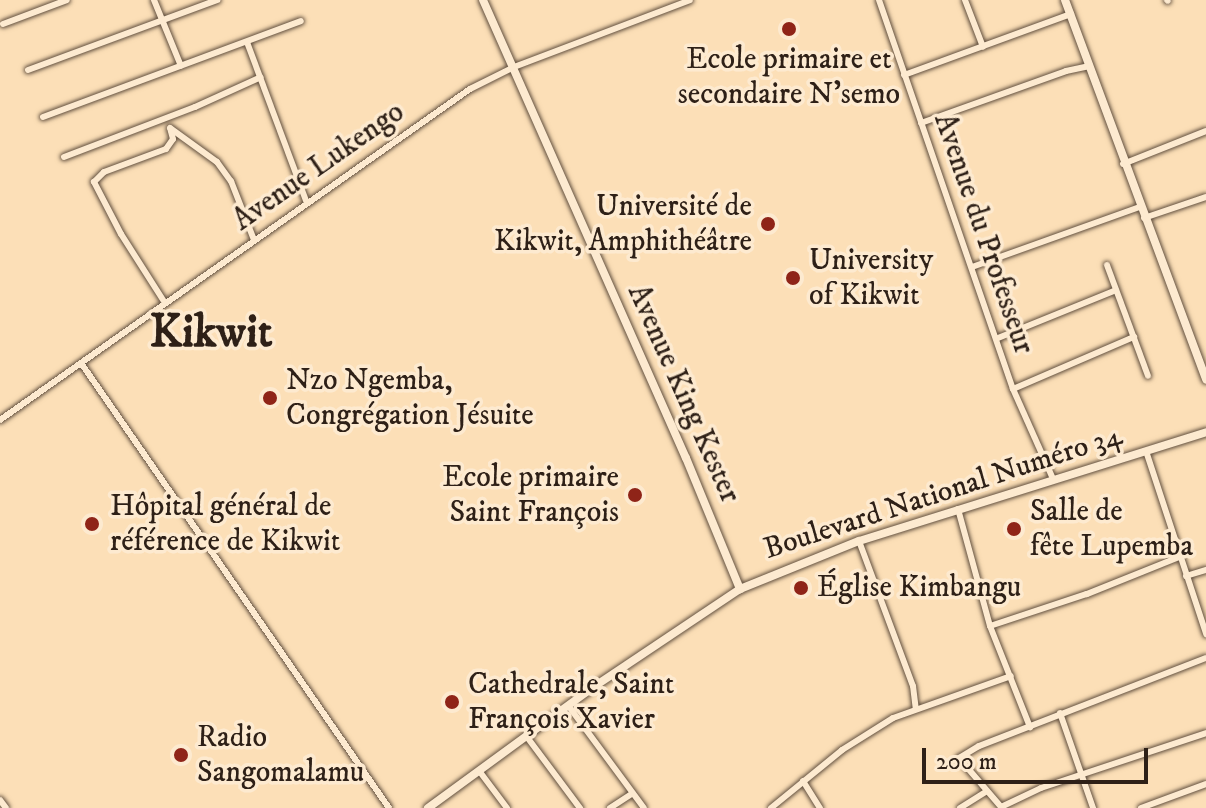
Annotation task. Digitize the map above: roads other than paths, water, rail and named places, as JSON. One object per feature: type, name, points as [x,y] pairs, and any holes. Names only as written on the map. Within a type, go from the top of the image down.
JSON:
[{"type":"street","points":[[3,24],[67,0]]},
{"type":"street","points":[[154,0],[181,66]]},
{"type":"street","points":[[28,70],[217,0]]},
{"type":"street","name":"Avenue King Kester","points":[[483,0],[740,589]]},
{"type":"street","name":"Avenue Lukengo","points":[[0,420],[443,105],[514,67],[690,0]]},
{"type":"street","name":"Avenue du Professeur","points":[[879,0],[998,338],[1013,389],[1053,479]]},
{"type":"street","points":[[965,0],[983,47]]},
{"type":"street","points":[[1065,0],[1123,164],[1206,380]]},
{"type":"street","points":[[904,75],[1071,14]]},
{"type":"street","points":[[43,117],[301,21]]},
{"type":"street","points":[[247,42],[307,203]]},
{"type":"street","points":[[921,123],[1066,71],[1089,66]]},
{"type":"street","points":[[64,157],[261,77]]},
{"type":"street","points":[[161,120],[217,162],[231,181],[254,240]]},
{"type":"street","points":[[165,303],[121,234],[94,182],[104,172],[166,149],[173,139],[170,128]]},
{"type":"street","points":[[1123,164],[1206,131]]},
{"type":"street","points":[[1144,218],[1206,197]]},
{"type":"street","points":[[972,267],[1140,207]]},
{"type":"street","points":[[1107,265],[1148,376]]},
{"type":"street","points":[[998,338],[1116,290]]},
{"type":"street","points":[[1013,389],[1134,337]]},
{"type":"street","points":[[81,363],[389,808]]},
{"type":"street","name":"Boulevard National Numéro 34","points":[[428,808],[439,805],[527,737],[680,627],[740,589],[859,541],[1206,432]]},
{"type":"street","points":[[1146,451],[1206,634]]},
{"type":"street","points":[[958,509],[990,626],[1030,727]]},
{"type":"street","points":[[859,541],[913,686],[916,709]]},
{"type":"street","points":[[990,626],[1087,594],[1179,557]]},
{"type":"street","points":[[1186,576],[1206,570]]},
{"type":"street","points":[[1206,658],[1060,713],[979,746],[959,758],[1002,808],[1041,788],[1206,733]]},
{"type":"street","points":[[771,808],[842,750],[893,718],[1011,676]]},
{"type":"street","points":[[570,708],[644,808]]},
{"type":"street","points":[[1060,713],[1093,808]]},
{"type":"street","points":[[527,737],[580,808]]},
{"type":"street","points":[[480,772],[507,808]]},
{"type":"street","points":[[803,781],[820,808]]},
{"type":"street","points":[[1141,808],[1206,784]]},
{"type":"street","points":[[960,808],[986,792]]},
{"type":"street","points":[[610,808],[633,793]]},
{"type":"street","points":[[0,801],[6,808]]},
{"type":"place","name":"Ecole primaire et secondaire N'semo","points":[[789,29]]},
{"type":"place","name":"Université de Kikwit, Amphithéâtre","points":[[768,224]]},
{"type":"place","name":"University of Kikwit","points":[[793,278]]},
{"type":"place","name":"Nzo Ngemba, Congrégation Jésuite","points":[[270,398]]},
{"type":"place","name":"Ecole primaire Saint François","points":[[635,495]]},
{"type":"place","name":"Hôpital général de référence de Kikwit","points":[[92,524]]},
{"type":"place","name":"Salle de fête Lupemba","points":[[1014,529]]},
{"type":"place","name":"Église Kimbangu","points":[[801,588]]},
{"type":"place","name":"Cathedrale, Saint François Xavier","points":[[452,702]]},
{"type":"place","name":"Radio Sangomalamu","points":[[181,755]]},
{"type":"district","name":"Kikwit","points":[[211,333]]}]
